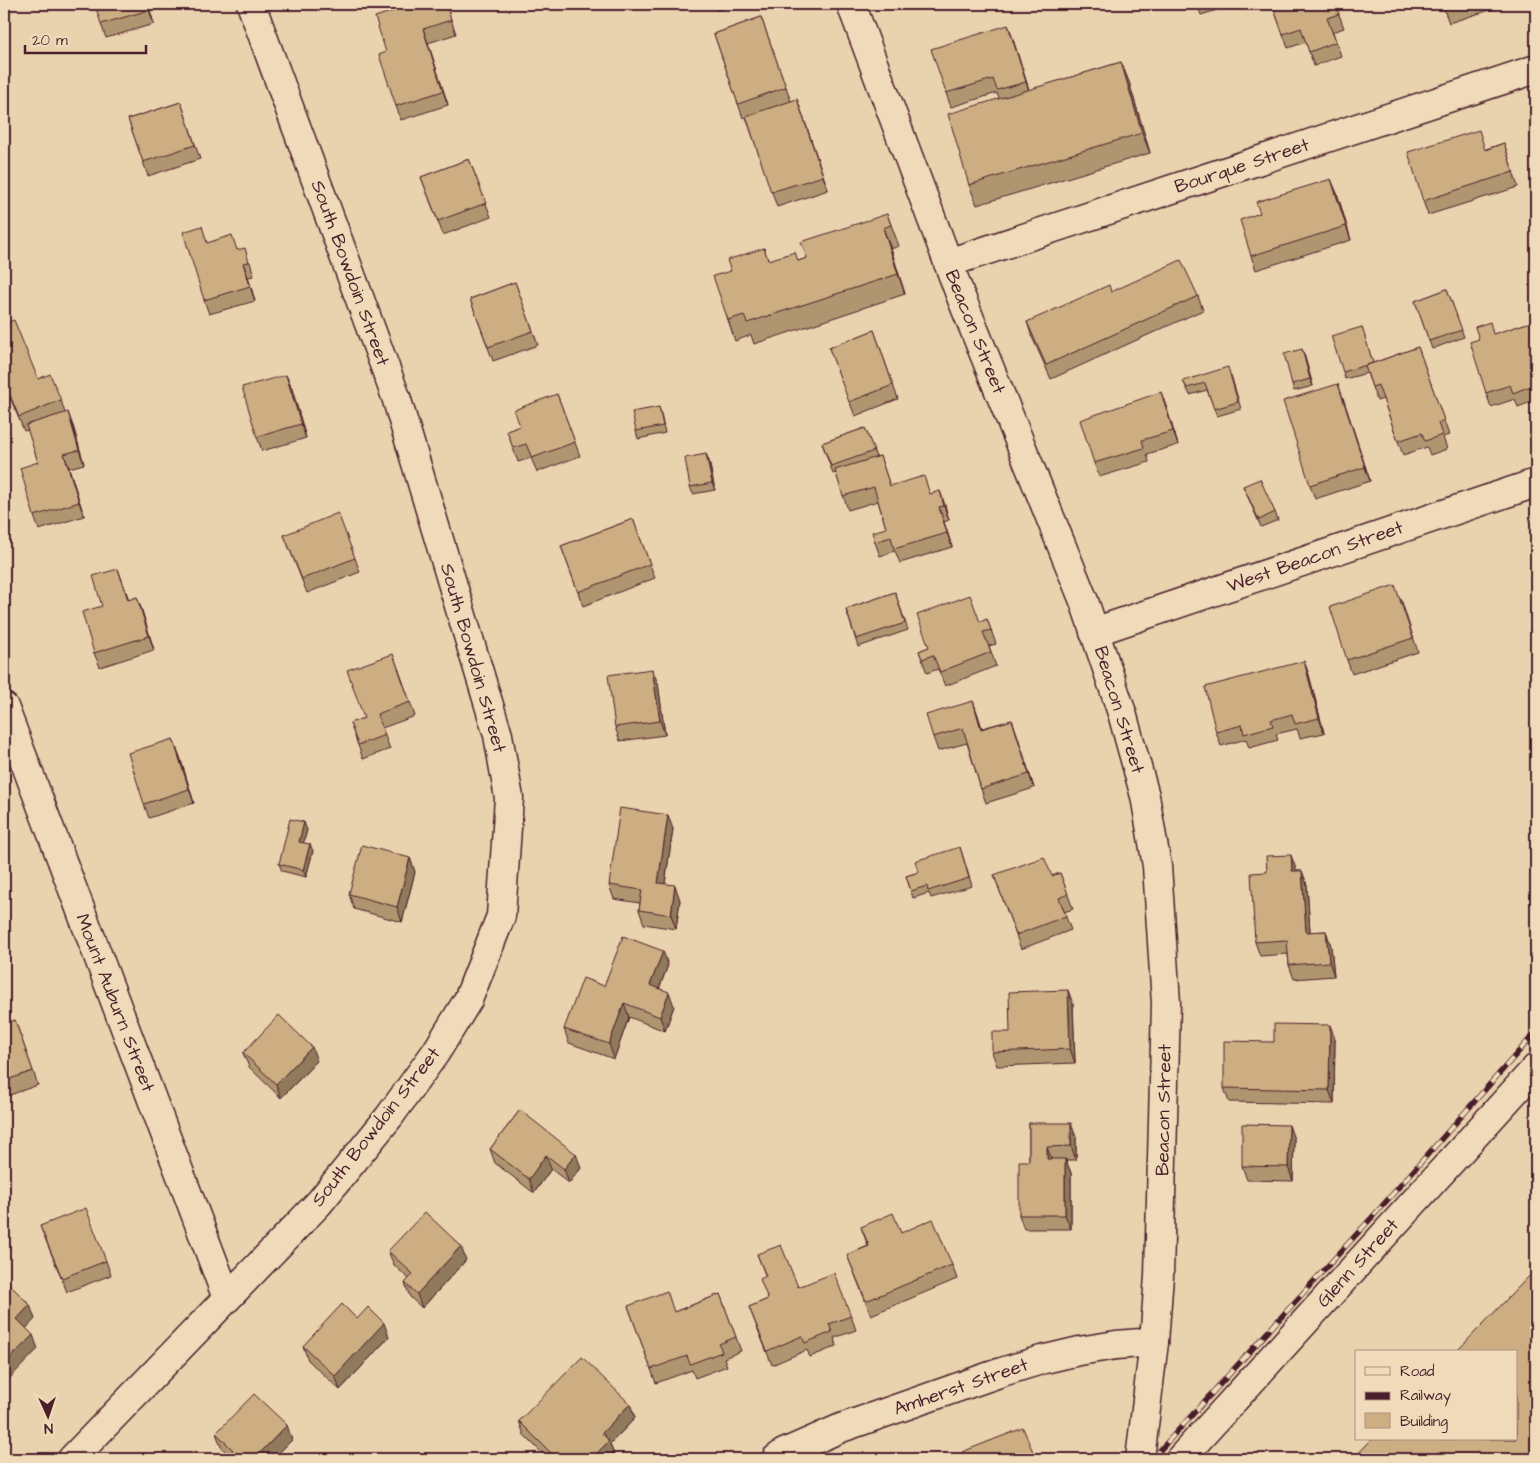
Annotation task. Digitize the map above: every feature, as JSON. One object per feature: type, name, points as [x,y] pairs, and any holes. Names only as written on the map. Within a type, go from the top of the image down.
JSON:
[{"type":"street","name":"South Bowdoin Street","points":[[72,1459],[319,1203],[383,1125],[436,1052],[468,1000],[501,916],[509,798],[498,735],[396,398],[251,4]]},
{"type":"street","name":"Beacon Street","points":[[850,4],[948,263],[1084,601],[1122,713],[1145,796],[1159,884],[1166,1003],[1159,1276],[1154,1342],[1140,1459]]},
{"type":"street","name":"Bourque Street","points":[[948,263],[1536,69]]},
{"type":"street","name":"West Beacon Street","points":[[1094,632],[1536,483]]},
{"type":"street","name":"Mount Auburn Street","points":[[4,707],[227,1298]]},
{"type":"street","name":"Glenn Street","points":[[1180,1459],[1536,1068]]},
{"type":"street","name":"Amherst Street","points":[[776,1459],[841,1428],[1002,1372],[1079,1351],[1116,1345],[1154,1342]]},
{"type":"building","points":[[95,4],[147,4],[149,10],[101,24]]},
{"type":"building","points":[[415,4],[446,4],[451,20],[423,29],[443,91],[396,106],[379,55],[386,52],[375,17]]},
{"type":"building","points":[[1197,4],[1212,4],[1198,8]]},
{"type":"building","points":[[1272,4],[1335,4],[1339,14],[1327,18],[1336,42],[1309,52],[1301,28],[1283,34]]},
{"type":"building","points":[[1442,4],[1459,4],[1444,8]]},
{"type":"building","points":[[761,17],[786,87],[738,104],[714,34]]},
{"type":"building","points":[[1008,25],[1026,82],[997,90],[993,79],[946,93],[931,49]]},
{"type":"building","points":[[1121,62],[1142,133],[969,185],[948,114]]},
{"type":"building","points":[[797,99],[823,176],[771,192],[746,116]]},
{"type":"building","points":[[181,102],[195,145],[143,162],[128,119]]},
{"type":"building","points":[[1479,130],[1485,150],[1504,143],[1513,172],[1423,201],[1408,152]]},
{"type":"building","points":[[469,159],[486,203],[438,221],[421,177]]},
{"type":"building","points":[[1331,179],[1346,226],[1251,256],[1240,220],[1260,213],[1256,202]]},
{"type":"building","points":[[887,214],[891,225],[883,228],[898,274],[747,323],[744,315],[728,320],[713,276],[731,271],[727,260],[764,248],[768,260],[795,252],[798,261],[807,258],[801,242]]},
{"type":"building","points":[[202,226],[207,243],[232,235],[237,250],[245,248],[249,262],[243,263],[250,286],[204,300],[183,232]]},
{"type":"building","points":[[1181,260],[1198,296],[1046,365],[1027,322],[1109,285],[1111,292]]},
{"type":"building","points":[[515,282],[533,331],[488,347],[470,299]]},
{"type":"building","points":[[1447,289],[1462,330],[1429,341],[1415,301]]},
{"type":"building","points":[[14,320],[38,379],[50,374],[61,400],[19,417],[4,381],[4,324]]},
{"type":"building","points":[[1490,322],[1493,334],[1531,322],[1536,338],[1536,384],[1513,393],[1510,385],[1486,393],[1470,342],[1479,339],[1475,327]]},
{"type":"building","points":[[1362,327],[1373,363],[1343,372],[1331,336]]},
{"type":"building","points":[[874,330],[893,385],[849,402],[829,348]]},
{"type":"building","points":[[1418,347],[1444,420],[1438,423],[1442,435],[1425,441],[1422,433],[1398,441],[1378,385],[1372,387],[1365,366]]},
{"type":"building","points":[[1302,349],[1310,379],[1292,384],[1284,354]]},
{"type":"building","points":[[1228,367],[1238,402],[1214,409],[1205,383],[1187,388],[1183,381]]},
{"type":"building","points":[[286,375],[301,424],[257,437],[242,387]]},
{"type":"building","points":[[1338,384],[1365,467],[1310,485],[1283,401]]},
{"type":"building","points":[[1161,392],[1173,431],[1142,440],[1144,448],[1094,463],[1080,420]]},
{"type":"building","points":[[557,394],[575,442],[532,458],[526,444],[513,448],[507,431],[520,426],[514,410]]},
{"type":"building","points":[[659,407],[663,426],[636,431],[632,412]]},
{"type":"building","points":[[68,412],[79,450],[64,454],[79,502],[34,516],[20,468],[38,462],[26,425]]},
{"type":"building","points":[[865,428],[874,451],[831,466],[822,443]]},
{"type":"building","points":[[706,454],[712,483],[690,487],[685,458]]},
{"type":"building","points":[[880,456],[890,486],[924,476],[930,494],[940,491],[944,506],[939,507],[947,533],[894,549],[891,537],[875,542],[872,532],[886,528],[874,487],[843,496],[835,470]]},
{"type":"building","points":[[1260,479],[1275,512],[1259,520],[1243,486]]},
{"type":"building","points":[[338,513],[355,558],[302,579],[284,535]]},
{"type":"building","points":[[633,519],[650,564],[578,592],[561,546]]},
{"type":"building","points":[[118,569],[128,600],[137,597],[149,636],[94,653],[82,612],[102,606],[93,576]]},
{"type":"building","points":[[1395,585],[1413,638],[1347,660],[1330,607]]},
{"type":"building","points":[[895,592],[905,623],[856,639],[846,609]]},
{"type":"building","points":[[970,595],[980,622],[987,619],[991,630],[983,632],[991,652],[940,672],[933,655],[922,659],[919,651],[929,647],[917,615]]},
{"type":"building","points":[[393,654],[410,702],[377,714],[385,735],[358,745],[350,723],[364,718],[347,670]]},
{"type":"building","points":[[1304,661],[1319,718],[1295,724],[1292,714],[1271,720],[1273,726],[1244,734],[1242,725],[1216,732],[1205,687]]},
{"type":"building","points":[[652,669],[660,721],[615,727],[608,675]]},
{"type":"building","points":[[973,701],[981,729],[1012,720],[1029,774],[981,789],[963,728],[933,737],[926,715]]},
{"type":"building","points":[[173,739],[189,789],[144,804],[128,753]]},
{"type":"building","points":[[620,808],[668,815],[658,883],[675,885],[671,915],[639,910],[642,890],[609,885]]},
{"type":"building","points":[[290,819],[304,822],[299,842],[310,844],[303,870],[279,864]]},
{"type":"building","points":[[362,845],[410,858],[397,907],[349,894]]},
{"type":"building","points":[[960,847],[969,878],[928,891],[927,886],[911,891],[906,876],[919,872],[915,861]]},
{"type":"building","points":[[1291,855],[1292,871],[1302,871],[1306,932],[1326,931],[1329,962],[1289,965],[1287,940],[1255,942],[1251,873],[1267,872],[1266,856]]},
{"type":"building","points":[[1044,857],[1052,876],[1060,873],[1068,894],[1059,898],[1066,916],[1016,935],[994,875]]},
{"type":"building","points":[[623,936],[663,951],[650,985],[669,992],[660,1017],[624,1003],[609,1044],[564,1029],[583,978],[604,986]]},
{"type":"building","points":[[1068,990],[1070,1049],[992,1052],[992,1032],[1010,1032],[1009,992]]},
{"type":"building","points":[[279,1015],[312,1047],[276,1084],[243,1053]]},
{"type":"building","points":[[15,1020],[33,1071],[4,1081],[4,1024]]},
{"type":"building","points":[[1274,1024],[1330,1025],[1329,1090],[1224,1088],[1224,1041],[1274,1042]]},
{"type":"building","points":[[520,1110],[576,1154],[564,1169],[546,1155],[529,1179],[490,1149]]},
{"type":"building","points":[[1029,1123],[1071,1123],[1071,1146],[1047,1147],[1047,1159],[1065,1159],[1065,1215],[1019,1215],[1019,1161],[1029,1161]]},
{"type":"building","points":[[1242,1124],[1289,1125],[1288,1167],[1242,1166]]},
{"type":"building","points":[[86,1208],[106,1261],[62,1278],[40,1226]]},
{"type":"building","points":[[425,1212],[461,1246],[417,1294],[405,1283],[413,1274],[388,1251]]},
{"type":"building","points":[[893,1213],[901,1233],[933,1219],[952,1265],[866,1301],[847,1255],[869,1246],[861,1227]]},
{"type":"building","points":[[781,1245],[798,1287],[834,1273],[851,1316],[829,1324],[832,1332],[805,1343],[802,1336],[767,1351],[749,1307],[768,1299],[760,1279],[766,1276],[757,1254]]},
{"type":"building","points":[[1536,1269],[1536,1459],[1353,1459],[1371,1440],[1518,1440],[1518,1350],[1458,1350]]},
{"type":"building","points":[[4,1279],[30,1305],[17,1319],[33,1335],[4,1364]]},
{"type":"building","points":[[667,1291],[674,1312],[720,1294],[736,1337],[719,1344],[722,1352],[690,1364],[687,1356],[651,1369],[628,1306]]},
{"type":"building","points":[[342,1304],[357,1319],[368,1307],[384,1323],[335,1376],[303,1346]]},
{"type":"building","points":[[582,1357],[630,1404],[602,1433],[609,1441],[591,1459],[557,1459],[519,1421]]},
{"type":"building","points":[[254,1394],[287,1425],[256,1457],[258,1459],[225,1459],[233,1450],[216,1433]]},
{"type":"building","points":[[1023,1428],[1036,1459],[964,1459],[962,1452]]},
{"type":"railway","points":[[1152,1459],[1375,1214],[1536,1032]]}]
